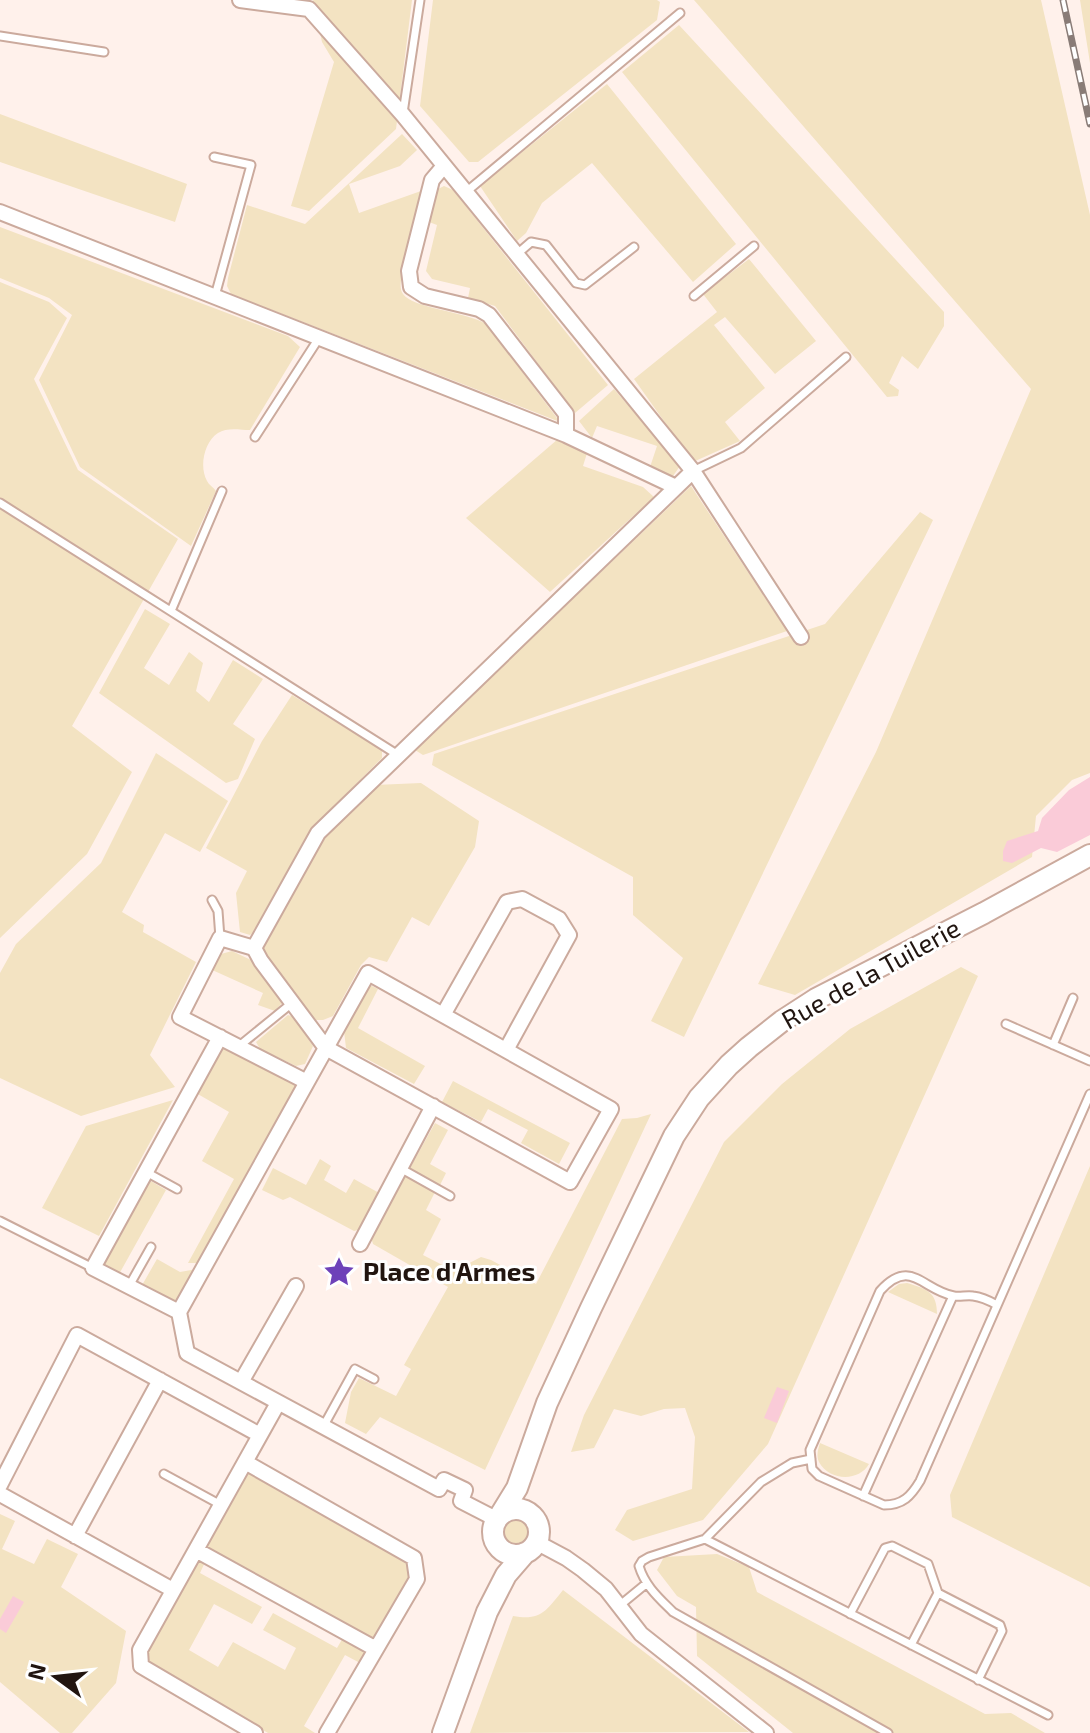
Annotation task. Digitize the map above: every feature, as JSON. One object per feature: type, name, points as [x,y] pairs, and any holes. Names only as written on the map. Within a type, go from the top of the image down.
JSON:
[{"type":"street","points":[[240,0],[309,9],[403,115],[693,471],[801,637]]},
{"type":"street","points":[[443,167],[432,180],[409,271],[411,287],[425,296],[479,309],[489,315],[566,414],[566,435]]},
{"type":"street","points":[[0,212],[566,435],[676,487]]},
{"type":"street","points":[[254,948],[318,833],[693,471]]},
{"type":"street","name":"Rue de la Tuilerie","points":[[487,1612],[493,1581],[497,1524],[517,1488],[547,1403],[591,1308],[674,1136],[699,1098],[729,1065],[782,1021],[816,999],[1090,855]]},
{"type":"street","points":[[443,1015],[507,902],[522,899],[559,919],[569,935],[506,1050]]},
{"type":"street","points":[[307,1082],[180,1017],[220,938],[254,948],[326,1048],[570,1182],[611,1109],[368,973],[326,1048],[307,1082],[179,1312],[187,1353],[439,1489],[444,1480],[465,1490],[461,1501],[497,1524]]},
{"type":"street","points":[[179,1312],[93,1268],[220,1037]]},
{"type":"street","points":[[360,1244],[433,1106]]},
{"type":"street","points":[[241,1382],[296,1286]]},
{"type":"street","points":[[0,1485],[77,1335],[260,1435]]},
{"type":"street","points":[[75,1536],[160,1380]]},
{"type":"street","points":[[255,1733],[141,1666],[140,1650],[278,1403]]},
{"type":"street","name":"Rue de la Tuilerie","points":[[535,1519],[530,1501],[537,1431]]},
{"type":"street","points":[[245,1462],[414,1558],[417,1579],[327,1733]]},
{"type":"street","points":[[0,1494],[173,1590]]},
{"type":"street","points":[[520,1509],[535,1519],[539,1531],[531,1548],[517,1555],[502,1551],[497,1524],[506,1511],[520,1509]]},
{"type":"street","points":[[531,1548],[566,1558],[583,1570],[606,1589],[641,1634],[766,1733]]},
{"type":"street","name":"Rue de la Tuilerie","points":[[443,1733],[487,1612],[506,1575],[531,1548]]},
{"type":"street","points":[[196,1550],[376,1649]]},
{"type":"lane","points":[[403,115],[420,0]]},
{"type":"lane","points":[[466,192],[680,13]]},
{"type":"lane","points":[[0,36],[104,52]]},
{"type":"lane","points":[[214,157],[251,165],[215,297]]},
{"type":"lane","points":[[516,255],[531,242],[546,245],[576,283],[585,285],[634,247]]},
{"type":"lane","points":[[694,296],[754,246]]},
{"type":"lane","points":[[255,437],[319,338]]},
{"type":"lane","points":[[693,471],[741,448],[846,357]]},
{"type":"lane","points":[[171,611],[222,491]]},
{"type":"lane","points":[[0,503],[398,755]]},
{"type":"lane","points":[[212,900],[218,911],[220,938]]},
{"type":"lane","points":[[1053,1045],[1073,998]]},
{"type":"lane","points":[[238,1047],[292,1003]]},
{"type":"lane","points":[[1006,1024],[1090,1061]]},
{"type":"lane","points":[[997,1305],[977,1296],[953,1296],[909,1275],[889,1281],[880,1291],[810,1450],[812,1469],[819,1476],[884,1505],[905,1501],[913,1493],[997,1305],[1090,1094]]},
{"type":"lane","points":[[400,1168],[450,1196]]},
{"type":"lane","points":[[146,1172],[177,1189]]},
{"type":"lane","points":[[0,1221],[93,1268]]},
{"type":"lane","points":[[129,1286],[151,1247]]},
{"type":"lane","points":[[863,1496],[953,1296]]},
{"type":"lane","points":[[323,1427],[355,1369],[374,1379]]},
{"type":"lane","points":[[811,1459],[792,1463],[761,1482],[705,1539],[642,1561],[639,1566],[647,1583],[673,1612],[888,1733]]},
{"type":"lane","points":[[164,1474],[221,1505]]},
{"type":"lane","points":[[705,1539],[1048,1715]]},
{"type":"lane","points":[[850,1614],[885,1548],[892,1546],[928,1564],[938,1593],[1000,1625],[1002,1631],[978,1680]]},
{"type":"lane","points":[[619,1606],[647,1583]]},
{"type":"lane","points":[[911,1645],[938,1593]]},
{"type":"shaded area","points":[[313,0],[412,0],[396,129],[309,211],[291,206],[334,62],[322,42]]},
{"type":"shaded area","points":[[433,0],[660,2],[657,20],[478,162],[469,162],[420,106]]},
{"type":"shaded area","points":[[694,0],[1041,0],[1090,215],[1090,773],[1072,780],[1036,816],[1032,857],[795,995],[758,984],[876,752],[1031,389]]},
{"type":"shaded area","points":[[1080,0],[1090,0],[1090,63]]},
{"type":"shaded area","points":[[679,25],[944,312],[944,326],[918,369],[902,356],[889,383],[899,390],[898,396],[887,397],[622,72]]},
{"type":"shaded area","points":[[607,84],[736,244],[693,282],[592,163],[542,203],[526,233],[517,241],[480,186]]},
{"type":"shaded area","points":[[0,114],[187,184],[175,222],[0,162]]},
{"type":"shaded area","points":[[402,134],[417,150],[400,166],[349,184],[359,213],[421,191],[401,280],[403,294],[417,303],[486,324],[560,422],[231,294],[227,286],[228,278],[247,205],[305,224]]},
{"type":"shaded area","points":[[444,186],[453,190],[608,385],[575,413],[495,306],[468,298],[470,288],[432,279],[426,271],[437,225],[429,222],[438,189]]},
{"type":"shaded area","points":[[0,227],[288,336],[300,347],[250,430],[222,431],[209,442],[203,469],[207,481],[216,491],[191,546],[80,467],[39,380],[72,315],[49,298],[0,278]]},
{"type":"shaded area","points":[[749,259],[816,341],[775,374],[725,317],[714,325],[765,388],[725,422],[740,441],[693,462],[634,379],[717,312],[703,294]]},
{"type":"shaded area","points":[[0,282],[49,302],[67,318],[34,379],[78,470],[178,539],[72,726],[132,772],[87,854],[0,938]]},
{"type":"shaded area","points":[[614,389],[680,466],[673,476],[650,467],[657,446],[597,426],[592,438],[579,421]]},
{"type":"shaded area","points":[[558,439],[588,450],[583,466],[643,487],[654,497],[550,592],[466,518]]},
{"type":"shaded area","points":[[691,486],[787,631],[423,755],[415,750]]},
{"type":"shaded area","points":[[920,512],[933,520],[684,1037],[651,1021],[683,958],[633,915],[633,877],[432,765],[434,754],[825,624]]},
{"type":"shaded area","points":[[145,609],[170,624],[144,668],[169,685],[189,652],[203,663],[196,691],[209,702],[233,660],[263,679],[233,724],[255,739],[238,779],[226,783],[99,693]]},
{"type":"shaded area","points":[[292,695],[382,750],[382,758],[308,836],[261,926],[250,935],[240,932],[236,893],[247,871],[206,848],[262,741]]},
{"type":"shaded area","points":[[156,753],[228,801],[200,852],[165,833],[122,912],[144,925],[143,932],[196,962],[150,1055],[175,1087],[81,1116],[0,1078],[0,973],[16,944],[101,863]]},
{"type":"shaded area","points":[[1090,777],[1090,835],[1057,852],[1041,848],[1012,863],[1003,861],[1007,841],[1038,831],[1042,818],[1069,790]]},
{"type":"shaded area","points":[[421,783],[479,821],[475,847],[429,926],[412,917],[387,962],[369,957],[361,965],[333,1016],[315,1020],[263,954],[264,945],[324,838],[375,785]]},
{"type":"shaded area","points":[[232,951],[251,960],[281,997],[282,1003],[275,1011],[258,1005],[263,993],[210,969],[221,954]]},
{"type":"shaded area","points":[[961,967],[978,976],[768,1444],[703,1520],[633,1541],[615,1530],[627,1510],[692,1489],[695,1437],[685,1408],[664,1409],[641,1416],[614,1409],[594,1448],[571,1452],[584,1415],[724,1142],[782,1084],[850,1029]]},
{"type":"shaded area","points":[[370,985],[378,989],[358,1028],[425,1066],[414,1084],[346,1048],[344,1031]]},
{"type":"shaded area","points":[[288,1015],[294,1017],[313,1046],[305,1064],[296,1066],[260,1049],[256,1042]]},
{"type":"shaded area","points":[[222,1046],[298,1085],[200,1263],[188,1263],[234,1179],[202,1161],[229,1112],[196,1093]]},
{"type":"shaded area","points":[[453,1081],[570,1143],[559,1164],[521,1143],[528,1130],[488,1109],[481,1122],[442,1102]]},
{"type":"shaded area","points":[[173,1100],[99,1236],[42,1208],[86,1126]]},
{"type":"shaded area","points":[[651,1114],[485,1470],[380,1417],[366,1434],[345,1423],[351,1392],[359,1378],[396,1396],[411,1369],[404,1365],[448,1287],[373,1244],[371,1237],[405,1175],[435,1192],[426,1210],[441,1219],[423,1255],[454,1271],[481,1257],[536,1284],[622,1119]]},
{"type":"shaded area","points":[[435,1123],[448,1130],[430,1164],[446,1173],[440,1185],[410,1168]]},
{"type":"shaded area","points":[[320,1159],[331,1166],[324,1180],[346,1193],[354,1179],[381,1194],[362,1229],[354,1231],[290,1197],[283,1200],[262,1190],[273,1168],[306,1185]]},
{"type":"shaded area","points":[[1090,1166],[1090,1587],[952,1517],[950,1495]]},
{"type":"shaded area","points":[[149,1180],[166,1190],[118,1276],[101,1266]]},
{"type":"shaded area","points":[[157,1259],[180,1272],[197,1269],[176,1305],[141,1287]]},
{"type":"shaded area","points":[[907,1283],[930,1292],[937,1314],[888,1292],[899,1284]]},
{"type":"shaded area","points":[[777,1387],[789,1391],[777,1423],[764,1418]]},
{"type":"shaded area","points":[[820,1443],[869,1464],[851,1476],[830,1473],[818,1460]]},
{"type":"shaded area","points":[[248,1473],[407,1562],[411,1569],[410,1578],[377,1636],[370,1638],[205,1547]]},
{"type":"shaded area","points":[[0,1514],[15,1521],[2,1549],[34,1564],[47,1539],[78,1554],[61,1587],[126,1631],[116,1683],[72,1733],[60,1733],[0,1682]]},
{"type":"shaded area","points":[[515,1518],[524,1522],[528,1531],[524,1540],[515,1544],[506,1540],[502,1531],[506,1522]]},
{"type":"shaded area","points":[[717,1554],[749,1567],[757,1592],[985,1714],[1011,1713],[1045,1733],[793,1733],[697,1656],[696,1607],[677,1596],[657,1570],[664,1557]]},
{"type":"shaded area","points":[[199,1556],[206,1560],[200,1573],[262,1607],[252,1624],[214,1604],[189,1650],[218,1667],[233,1642],[285,1670],[296,1648],[263,1630],[273,1613],[337,1648],[344,1636],[368,1650],[360,1663],[345,1655],[304,1726],[315,1733],[268,1733],[146,1659],[146,1652]]},
{"type":"shaded area","points":[[563,1590],[749,1732],[470,1733],[513,1616],[537,1616]]},
{"type":"shaded area","points":[[13,1596],[24,1602],[6,1633],[0,1629],[0,1619]]},
{"type":"railway","points":[[1063,0],[1090,124]]},
{"type":"place","name":"Place d'Armes","points":[[339,1272]]}]
